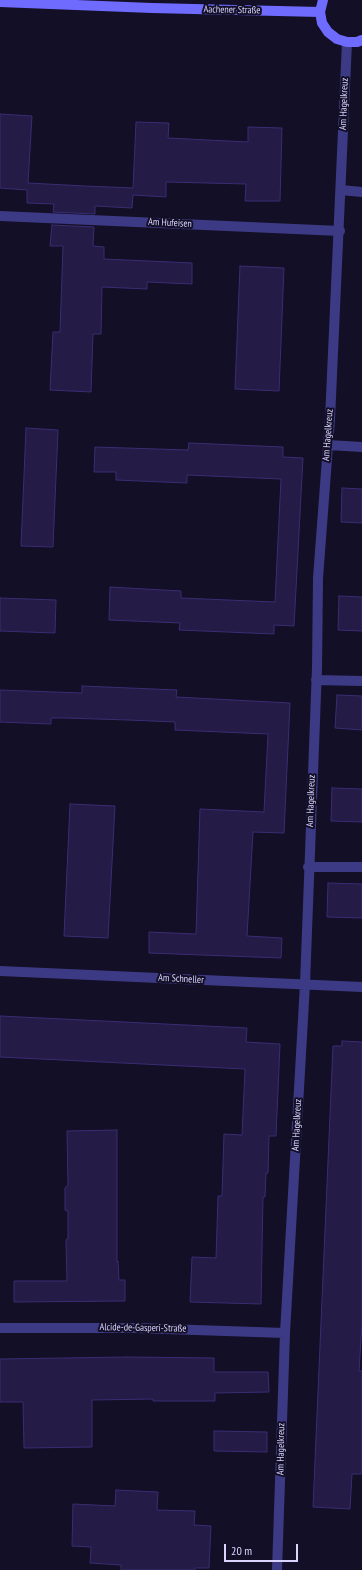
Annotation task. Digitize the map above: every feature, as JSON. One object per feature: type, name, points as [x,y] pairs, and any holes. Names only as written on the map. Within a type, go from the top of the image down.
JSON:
[{"type":"main road","points":[[322,0],[320,12],[322,23],[328,32],[337,39],[347,42],[357,42],[362,40]]},
{"type":"main road","name":"Aachener Straße","points":[[0,2],[152,8],[320,12]]},
{"type":"street","name":"Am Hagelkreuz","points":[[277,1570],[285,1333],[305,984],[308,867],[316,680],[318,578],[328,445],[340,231],[347,42]]},
{"type":"street","points":[[341,190],[362,192]]},
{"type":"street","name":"Am Hufeisen","points":[[0,216],[340,231]]},
{"type":"street","points":[[328,445],[362,447]]},
{"type":"street","points":[[316,680],[362,681]]},
{"type":"street","points":[[308,867],[362,867]]},
{"type":"street","name":"Am Schneller","points":[[0,971],[362,987]]},
{"type":"street","name":"Alcide-de-Gasperi-Straße","points":[[0,1328],[136,1328],[285,1333]]},
{"type":"building","points":[[0,114],[32,116],[28,183],[85,186],[133,188],[136,122],[169,123],[168,138],[248,142],[248,127],[282,128],[280,201],[245,201],[246,184],[166,182],[166,197],[133,195],[132,208],[95,206],[95,214],[53,212],[54,204],[27,203],[27,190],[0,188]]},
{"type":"building","points":[[52,225],[94,227],[93,246],[104,247],[104,259],[192,263],[192,284],[147,282],[147,289],[102,287],[101,334],[93,334],[91,392],[50,390],[53,332],[60,332],[63,246],[50,246]]},
{"type":"building","points":[[240,266],[284,268],[279,391],[235,389]]},
{"type":"building","points":[[26,428],[58,430],[53,547],[21,546]]},
{"type":"building","points":[[189,443],[283,447],[283,457],[303,458],[294,626],[274,625],[274,634],[179,630],[180,623],[109,620],[110,587],[181,591],[181,598],[275,602],[281,479],[187,475],[187,483],[116,480],[116,472],[94,472],[95,447],[188,450]]},
{"type":"building","points":[[342,488],[362,489],[362,523],[341,522]]},
{"type":"building","points":[[339,596],[362,597],[362,631],[338,630]]},
{"type":"building","points":[[0,598],[56,600],[55,633],[0,631]]},
{"type":"building","points":[[82,686],[177,690],[176,697],[290,703],[284,833],[253,832],[247,936],[282,938],[281,958],[149,953],[149,932],[196,934],[200,809],[264,812],[268,734],[175,730],[175,722],[51,718],[51,724],[0,722],[0,690],[82,693]]},
{"type":"building","points":[[337,695],[362,696],[362,730],[335,728]]},
{"type":"building","points":[[332,788],[362,789],[362,822],[331,821]]},
{"type":"building","points":[[70,804],[115,806],[108,938],[64,936]]},
{"type":"building","points":[[328,883],[362,884],[362,918],[327,917]]},
{"type":"building","points":[[0,1016],[247,1028],[246,1042],[280,1044],[276,1136],[269,1136],[268,1173],[266,1173],[265,1197],[263,1197],[261,1304],[190,1302],[192,1257],[216,1258],[218,1196],[222,1196],[224,1134],[242,1135],[245,1069],[0,1057]]},
{"type":"building","points":[[342,1041],[362,1042],[362,1323],[359,1371],[362,1371],[362,1474],[352,1474],[350,1509],[313,1507],[333,1046],[342,1046]]},
{"type":"building","points":[[117,1130],[117,1262],[118,1261],[119,1280],[125,1280],[125,1301],[14,1302],[14,1281],[67,1281],[66,1240],[68,1238],[68,1211],[65,1210],[65,1188],[68,1185],[67,1131]]},
{"type":"building","points":[[127,1357],[214,1358],[214,1372],[268,1372],[269,1392],[215,1393],[215,1401],[153,1401],[153,1399],[92,1400],[92,1447],[24,1448],[23,1402],[0,1402],[0,1359]]},
{"type":"building","points":[[214,1431],[267,1432],[267,1452],[214,1451]]},
{"type":"building","points":[[116,1490],[158,1492],[157,1510],[195,1511],[194,1525],[211,1526],[209,1568],[195,1568],[195,1570],[121,1570],[121,1565],[90,1563],[91,1547],[72,1546],[73,1504],[115,1506]]}]
